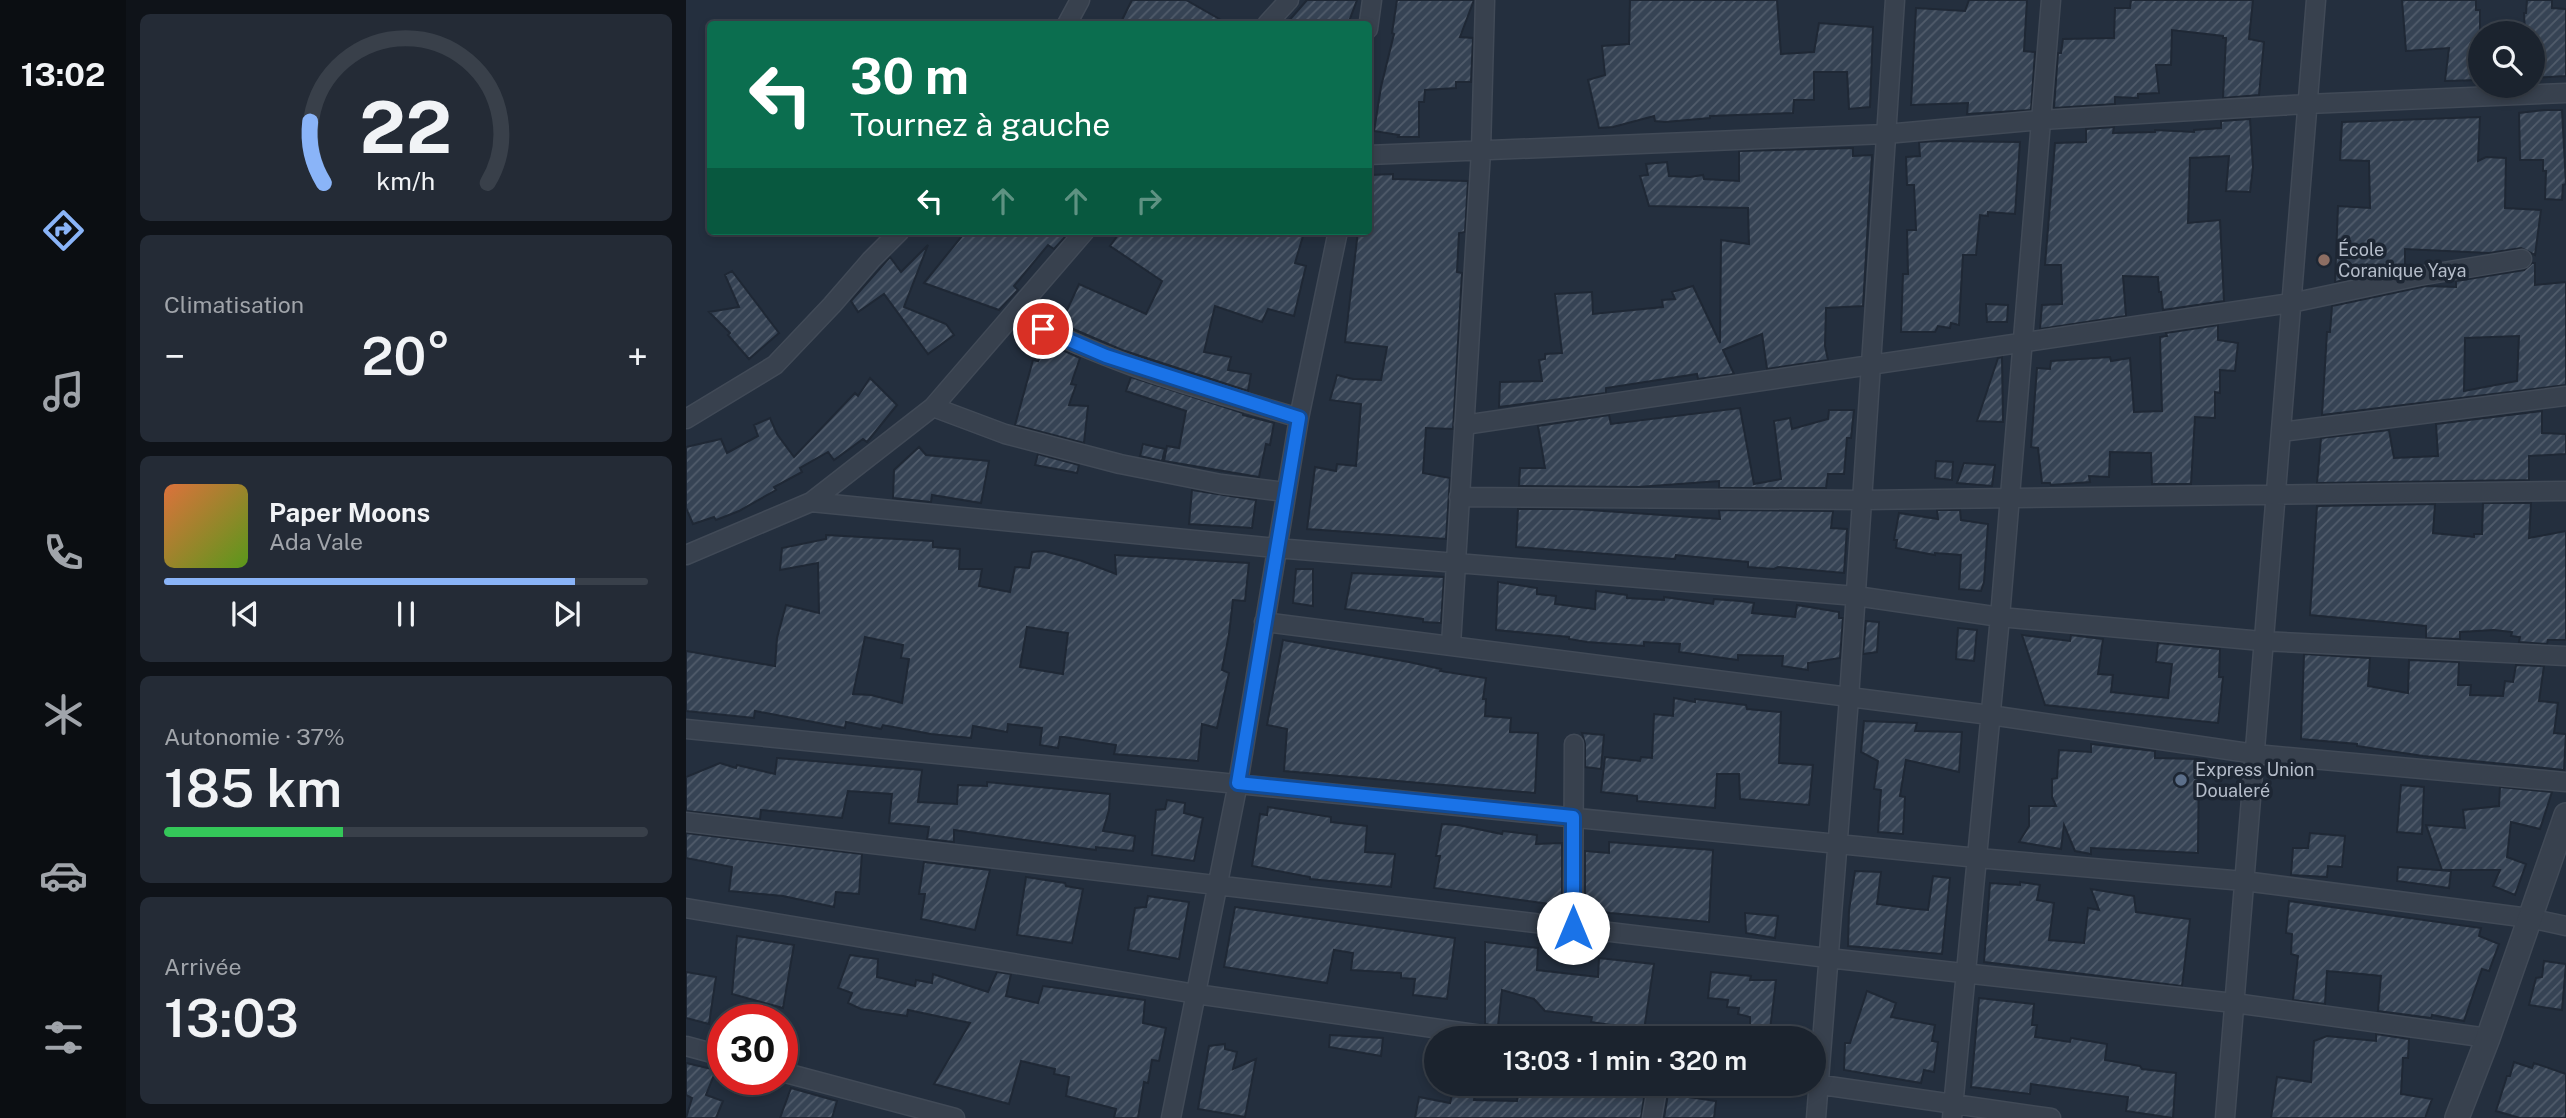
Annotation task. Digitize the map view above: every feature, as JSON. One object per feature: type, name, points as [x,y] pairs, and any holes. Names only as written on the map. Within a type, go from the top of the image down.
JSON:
[{"type":"street","points":[[1069,21],[1080,0]]},
{"type":"street","points":[[1270,21],[1289,0]]},
{"type":"street","points":[[1369,21],[1372,0]]},
{"type":"street","points":[[1451,645],[1481,151],[1485,0]]},
{"type":"street","points":[[1820,1026],[1849,698],[1895,0]]},
{"type":"street","points":[[1953,1111],[2000,617],[2051,0]]},
{"type":"street","points":[[2225,1118],[2316,0]]},
{"type":"street","points":[[1372,155],[1886,134],[2041,120],[2307,104],[2566,93]]},
{"type":"street","points":[[686,419],[775,365],[896,235]]},
{"type":"street","points":[[686,555],[811,502],[933,407],[1082,235]]},
{"type":"street","points":[[1171,1118],[1238,783],[1285,492],[1337,235]]},
{"type":"street","points":[[1464,425],[2291,303],[2419,276],[2522,259]]},
{"type":"street","points":[[1014,313],[1043,329],[1106,356],[1299,418]]},
{"type":"street","points":[[2281,432],[2566,396]]},
{"type":"street","points":[[933,407],[1005,435],[1120,464],[1221,484],[1285,492]]},
{"type":"street","points":[[1459,497],[1861,500],[2566,491]]},
{"type":"street","points":[[811,502],[1276,548],[1856,596],[2000,617],[2262,641],[2566,656]]},
{"type":"street","points":[[1264,622],[1990,715],[2255,754],[2566,782]]},
{"type":"street","points":[[686,729],[1978,858],[2244,881],[2529,918],[2566,926]]},
{"type":"street","points":[[1573,928],[1574,744]]},
{"type":"street","points":[[2457,1118],[2566,815]]},
{"type":"street","points":[[686,822],[1217,887],[2234,1003],[2488,1038]]},
{"type":"street","points":[[686,908],[1196,994],[1424,1027]]},
{"type":"street","points":[[686,1046],[707,1052]]},
{"type":"street","points":[[798,1076],[955,1118]]},
{"type":"street","points":[[1826,1087],[1953,1111],[2052,1118]]},
{"type":"street","points":[[1652,1118],[1656,1096]]},
{"type":"street","points":[[1814,1096],[1816,1118]]},
{"type":"building","points":[[1132,0],[1186,0],[1223,21],[1122,21]]},
{"type":"building","points":[[1307,0],[1357,0],[1349,21],[1289,21]]},
{"type":"building","points":[[1397,0],[1474,0],[1460,37],[1473,38],[1471,82],[1456,82],[1456,88],[1425,90],[1424,102],[1419,102],[1419,137],[1398,137],[1399,135],[1374,131],[1394,34]]},
{"type":"building","points":[[1630,0],[1777,0],[1781,54],[1814,52],[1819,23],[1873,27],[1870,107],[1849,109],[1847,72],[1814,72],[1814,100],[1794,100],[1793,113],[1710,116],[1665,122],[1655,121],[1654,116],[1599,128],[1588,80],[1605,75],[1602,46],[1629,44]]},
{"type":"building","points":[[1969,0],[2027,0],[2024,51],[2035,52],[2031,110],[1967,114],[1968,103],[1911,105],[1916,8],[1965,11]]},
{"type":"building","points":[[2131,0],[2253,0],[2249,39],[2264,42],[2259,95],[2223,98],[2226,38],[2172,30],[2171,65],[2156,65],[2159,93],[2138,94],[2138,98],[2115,97],[2115,104],[2054,108],[2058,53],[2061,53],[2063,39],[2114,38],[2115,8],[2130,8]]},
{"type":"building","points":[[2402,0],[2476,0],[2480,21],[2468,21],[2468,80],[2445,81],[2449,48],[2406,51]]},
{"type":"building","points":[[2527,0],[2552,0],[2552,8],[2566,9],[2566,76],[2545,77],[2545,21],[2524,21]]},
{"type":"building","points":[[2562,110],[2566,184],[2563,185],[2562,200],[2545,199],[2546,171],[2543,171],[2543,160],[2520,160],[2519,113]]},
{"type":"building","points":[[2480,117],[2478,161],[2486,157],[2506,158],[2505,208],[2541,210],[2535,255],[2521,248],[2489,253],[2405,249],[2405,267],[2335,282],[2338,206],[2370,208],[2369,161],[2340,160],[2342,122]]},
{"type":"building","points":[[2250,119],[2253,167],[2250,192],[2226,191],[2229,156],[2190,158],[2188,223],[2220,220],[2224,301],[2163,310],[2158,277],[2123,276],[2126,316],[2040,329],[2042,305],[2062,304],[2061,265],[2045,265],[2055,143],[2086,142],[2086,129],[2114,127],[2113,133],[2155,130],[2194,132],[2221,128],[2221,121]]},
{"type":"building","points":[[1919,142],[2020,142],[2015,214],[1988,212],[1988,216],[1980,215],[1976,255],[1963,255],[1959,325],[1951,323],[1950,328],[1938,326],[1935,332],[1901,332],[1903,274],[1908,274],[1907,230],[1916,230],[1914,185],[1907,185],[1906,157],[1920,156]]},
{"type":"building","points":[[1853,148],[1853,156],[1872,155],[1863,306],[1826,308],[1825,346],[1828,360],[1767,369],[1762,334],[1723,350],[1734,374],[1698,379],[1697,374],[1606,388],[1606,393],[1499,407],[1500,382],[1542,381],[1539,360],[1545,359],[1545,354],[1562,353],[1555,294],[1592,292],[1593,314],[1663,307],[1662,300],[1675,299],[1672,292],[1693,286],[1720,343],[1721,240],[1749,244],[1748,208],[1649,206],[1640,176],[1648,175],[1646,164],[1667,162],[1669,176],[1703,175],[1704,179],[1739,181],[1739,151]]},
{"type":"building","points":[[1393,174],[1393,179],[1468,181],[1465,232],[1459,233],[1457,272],[1462,273],[1453,429],[1426,428],[1423,473],[1450,478],[1446,539],[1307,529],[1315,467],[1336,471],[1337,464],[1356,466],[1361,404],[1330,400],[1337,375],[1353,379],[1381,380],[1387,347],[1345,342],[1358,235],[1372,235],[1372,175]]},
{"type":"building","points":[[963,235],[1066,236],[1054,249],[1048,245],[1014,286],[1018,290],[999,310],[924,283]]},
{"type":"building","points":[[1118,235],[1303,236],[1295,263],[1306,266],[1294,316],[1268,309],[1262,322],[1215,306],[1204,352],[1231,357],[1228,370],[1251,374],[1248,391],[1122,350],[1057,322],[1059,318],[1063,319],[1079,284],[1146,314],[1162,281],[1110,246]]},
{"type":"building","points":[[928,245],[904,307],[946,324],[954,335],[928,354],[884,294],[858,312],[851,301],[890,257],[901,272]]},
{"type":"building","points":[[2535,263],[2535,285],[2566,282],[2566,385],[2322,415],[2327,332],[2330,332],[2332,306],[2426,286],[2456,287],[2456,281],[2524,270]],"holes":[[[2519,336],[2517,381],[2464,391],[2465,338]]]},
{"type":"building","points":[[732,271],[779,333],[749,359],[728,335],[730,333],[709,312],[739,307],[725,275]]},
{"type":"building","points":[[1986,304],[2008,305],[2007,322],[1987,322]]},
{"type":"building","points":[[2218,325],[2218,340],[2238,343],[2235,371],[2220,370],[2220,393],[2215,392],[2215,418],[2195,417],[2191,484],[2152,484],[2151,453],[2110,452],[2109,477],[2089,476],[2090,482],[2051,485],[2042,483],[2038,448],[2031,447],[2037,368],[2050,369],[2051,361],[2110,357],[2111,361],[2130,358],[2134,412],[2162,411],[2160,337],[2167,336],[2166,333]]},
{"type":"building","points":[[1047,343],[1080,358],[1071,384],[1076,385],[1069,405],[1088,406],[1084,443],[1015,425],[1033,360],[1038,361]]},
{"type":"building","points":[[2002,357],[2003,422],[1977,421],[1998,358]]},
{"type":"building","points":[[1131,377],[1274,423],[1259,477],[1164,461],[1167,446],[1179,448],[1186,411],[1126,391]]},
{"type":"building","points":[[870,378],[897,405],[867,442],[863,439],[834,460],[828,452],[800,468],[802,472],[774,487],[776,490],[739,511],[716,520],[714,517],[693,524],[686,508],[686,447],[721,439],[727,453],[758,436],[754,425],[770,418],[777,434],[794,457],[855,393],[858,396]]},
{"type":"building","points":[[1740,408],[1754,484],[1781,479],[1774,421],[1790,418],[1792,429],[1828,419],[1829,410],[1854,410],[1851,438],[1847,438],[1844,474],[1828,474],[1826,488],[1719,488],[1719,481],[1638,487],[1519,486],[1520,468],[1545,468],[1538,426],[1609,415],[1611,424]]},
{"type":"building","points":[[2542,411],[2542,433],[2566,434],[2566,454],[2529,456],[2529,480],[2317,483],[2321,438],[2389,430],[2394,458],[2438,456],[2436,424]]},
{"type":"building","points":[[1143,444],[1165,449],[1162,461],[1140,456]]},
{"type":"building","points":[[919,447],[926,455],[989,461],[981,503],[932,495],[931,502],[893,498],[894,470]]},
{"type":"building","points":[[1038,454],[1079,465],[1077,473],[1035,465]]},
{"type":"building","points":[[1936,461],[1953,462],[1952,480],[1935,478]]},
{"type":"building","points":[[1964,463],[1995,465],[1992,486],[1957,483]]},
{"type":"building","points":[[1192,490],[1256,500],[1252,528],[1189,524]]},
{"type":"building","points":[[2483,503],[2531,503],[2529,538],[2566,531],[2566,640],[2548,640],[2547,644],[2519,642],[2520,637],[2511,636],[2512,632],[2494,630],[2460,632],[2460,639],[2426,638],[2426,626],[2310,615],[2317,506],[2435,504],[2433,533],[2474,537],[2474,534],[2482,534]]},
{"type":"building","points":[[1518,509],[1575,509],[1720,519],[1719,510],[1833,511],[1831,528],[1847,529],[1844,573],[1748,567],[1748,562],[1676,555],[1675,559],[1516,547]]},
{"type":"building","points":[[1937,510],[1960,510],[1961,520],[1988,524],[1981,591],[1959,589],[1961,555],[1935,555],[1896,548],[1897,540],[1894,540],[1899,513],[1938,519]]},
{"type":"building","points":[[826,535],[933,541],[933,547],[960,549],[959,569],[982,569],[979,586],[1010,592],[1015,567],[1029,568],[1032,552],[1044,551],[1116,574],[1115,555],[1249,563],[1245,601],[1233,600],[1222,670],[1229,673],[1217,728],[1202,724],[1198,761],[1114,754],[1116,745],[1064,737],[1060,737],[1058,748],[1040,745],[1042,728],[1008,724],[1007,732],[973,726],[971,738],[883,725],[881,729],[846,722],[845,728],[755,711],[754,718],[686,711],[686,651],[775,666],[777,638],[786,605],[819,613],[818,563],[780,570],[782,548],[826,539]],"holes":[[[1027,627],[1068,633],[1063,674],[1020,667]],[[865,637],[903,645],[901,658],[909,659],[902,703],[871,695],[853,694]]]},
{"type":"building","points":[[1296,569],[1313,569],[1313,606],[1293,603]]},
{"type":"building","points":[[1352,573],[1444,577],[1441,623],[1345,609]]},
{"type":"building","points":[[1498,582],[1537,588],[1537,594],[1556,596],[1555,604],[1595,609],[1596,591],[1627,595],[1627,598],[1664,600],[1664,597],[1713,604],[1714,599],[1740,601],[1754,603],[1752,613],[1795,617],[1797,605],[1839,612],[1839,618],[1843,618],[1840,658],[1808,663],[1808,670],[1782,666],[1783,656],[1738,655],[1738,660],[1679,652],[1680,644],[1644,642],[1644,646],[1587,642],[1569,637],[1496,630]]},
{"type":"building","points":[[1866,621],[1879,622],[1877,652],[1863,654]]},
{"type":"building","points":[[1958,628],[1977,630],[1974,661],[1956,659]]},
{"type":"building","points":[[2022,635],[2070,641],[2071,635],[2103,639],[2098,674],[2113,675],[2111,692],[2168,698],[2172,664],[2156,662],[2158,643],[2220,649],[2219,677],[2223,677],[2218,723],[2045,705]]},
{"type":"building","points":[[1283,640],[1486,678],[1483,699],[1486,699],[1485,716],[1511,718],[1510,732],[1538,733],[1535,793],[1284,771],[1287,729],[1267,725]]},
{"type":"building","points":[[2304,654],[2370,658],[2368,686],[2408,693],[2409,660],[2459,662],[2458,685],[2471,685],[2470,695],[2503,696],[2505,681],[2513,682],[2516,665],[2544,666],[2539,701],[2558,703],[2554,733],[2566,734],[2564,770],[2423,756],[2357,744],[2301,739]]},
{"type":"building","points":[[1674,698],[1746,705],[1747,709],[1781,712],[1779,763],[1813,765],[1809,805],[1740,799],[1739,774],[1717,774],[1715,808],[1637,801],[1637,796],[1601,792],[1605,757],[1640,761],[1641,757],[1652,758],[1654,714],[1673,716]]},
{"type":"building","points":[[1864,721],[1917,723],[1915,731],[1962,732],[1959,772],[1906,760],[1900,796],[1905,797],[1903,834],[1878,832],[1881,790],[1874,789],[1878,761],[1861,752]]},
{"type":"building","points":[[1582,733],[1604,735],[1601,769],[1585,767]]},
{"type":"building","points":[[2091,744],[2155,751],[2155,758],[2199,759],[2198,853],[2091,848],[2091,854],[2075,851],[2064,825],[2061,849],[2019,842],[2029,826],[2029,806],[2056,806],[2052,797],[2052,779],[2057,778],[2059,750],[2091,752]]},
{"type":"building","points":[[777,758],[922,770],[918,802],[957,804],[958,785],[987,786],[987,782],[1110,794],[1103,831],[1135,836],[1133,851],[1096,847],[1096,850],[954,830],[954,842],[927,839],[929,827],[889,823],[892,794],[848,791],[842,818],[761,810],[760,819],[686,811],[686,777],[720,763],[775,774]]},
{"type":"building","points":[[2401,785],[2424,787],[2422,834],[2397,832]]},
{"type":"building","points":[[2500,787],[2552,792],[2540,829],[2511,822],[2507,857],[2526,864],[2515,895],[2493,886],[2500,870],[2442,870],[2426,825],[2465,828],[2463,810],[2499,806]]},
{"type":"building","points":[[1167,800],[1185,803],[1184,813],[1203,818],[1194,861],[1152,855],[1156,810],[1165,809]]},
{"type":"building","points":[[1268,807],[1331,817],[1331,822],[1367,826],[1365,852],[1395,854],[1391,887],[1310,879],[1252,866],[1260,814],[1267,815]]},
{"type":"building","points":[[1442,824],[1502,834],[1503,831],[1537,835],[1536,844],[1562,843],[1562,902],[1557,905],[1434,888]]},
{"type":"building","points":[[686,833],[862,854],[859,894],[836,892],[834,907],[783,896],[729,891],[732,867],[686,858]]},
{"type":"building","points":[[2310,833],[2345,836],[2342,867],[2328,866],[2327,877],[2291,875],[2293,848],[2308,848]]},
{"type":"building","points":[[1609,842],[1713,850],[1709,922],[1610,913],[1595,910],[1595,902],[1585,902],[1585,851],[1609,853]]},
{"type":"building","points":[[924,862],[990,870],[975,930],[921,919],[925,894],[919,894]]},
{"type":"building","points":[[2398,867],[2451,871],[2449,888],[2397,881]]},
{"type":"building","points":[[1855,871],[1881,872],[1877,904],[1928,910],[1933,876],[1950,878],[1942,954],[1848,946],[1849,910]]},
{"type":"building","points":[[1026,877],[1065,883],[1066,886],[1083,889],[1072,943],[1017,935]]},
{"type":"building","points":[[2020,882],[2040,885],[2037,900],[2054,903],[2049,940],[2084,943],[2088,908],[2099,910],[2091,889],[2134,896],[2136,912],[2190,919],[2182,986],[1984,962],[1990,883],[2020,885]]},
{"type":"building","points":[[1148,896],[1189,902],[1179,959],[1128,950],[1135,908],[1146,907]]},
{"type":"building","points":[[2289,901],[2481,928],[2479,936],[2499,944],[2489,971],[2482,969],[2464,1021],[2432,1015],[2431,1018],[2378,1011],[2381,976],[2327,971],[2325,1004],[2293,1000],[2298,956],[2291,954],[2292,934],[2286,933]]},
{"type":"building","points":[[1235,907],[1455,938],[1447,999],[1413,995],[1415,979],[1401,978],[1401,973],[1351,970],[1353,953],[1334,950],[1327,983],[1224,967]]},
{"type":"building","points":[[1745,913],[1778,916],[1775,938],[1746,933]]},
{"type":"building","points":[[737,936],[794,945],[784,1004],[768,1004],[732,994]]},
{"type":"building","points":[[1485,942],[1538,948],[1537,970],[1598,977],[1599,958],[1654,964],[1645,1026],[1618,1026],[1591,1022],[1592,1017],[1545,1011],[1534,999],[1502,990],[1498,1026],[1485,1024]]},
{"type":"building","points":[[850,955],[878,959],[877,977],[915,986],[916,980],[932,983],[933,974],[988,992],[997,972],[1011,974],[1006,996],[1038,1003],[1043,986],[1145,1000],[1143,1023],[1166,1028],[1159,1061],[1152,1060],[1148,1083],[1144,1082],[1138,1118],[1114,1118],[1116,1109],[1066,1096],[1069,1077],[1054,1074],[1055,1069],[1021,1061],[1009,1104],[934,1084],[970,1023],[908,1010],[907,1016],[861,1009],[848,1003],[852,993],[838,988]]},
{"type":"building","points":[[2544,961],[2566,964],[2562,1010],[2529,1005],[2536,978],[2542,977]]},
{"type":"building","points":[[686,972],[716,977],[712,1004],[707,1004],[707,1023],[686,1018]]},
{"type":"building","points":[[1711,972],[1751,976],[1750,980],[1776,980],[1770,1026],[1750,1026],[1750,1017],[1738,1014],[1739,1008],[1727,1007],[1728,1000],[1708,998]]},
{"type":"building","points":[[1867,991],[1896,1003],[1891,1017],[1935,1025],[1932,1041],[1938,1042],[1934,1072],[1924,1070],[1921,1083],[1844,1070],[1845,1043],[1850,1043]]},
{"type":"building","points":[[1979,998],[2034,1004],[2032,1025],[2037,1025],[2035,1037],[2070,1042],[2071,1038],[2107,1044],[2105,1060],[2140,1066],[2142,1069],[2176,1073],[2173,1118],[2126,1111],[2128,1097],[2031,1084],[2030,1094],[1971,1087]]},
{"type":"building","points":[[2376,1034],[2409,1039],[2408,1058],[2403,1058],[2401,1094],[2432,1099],[2425,1118],[2271,1118],[2277,1077],[2311,1082],[2314,1041],[2327,1036],[2376,1041]]},
{"type":"building","points":[[1330,1035],[1383,1038],[1381,1056],[1329,1047]]},
{"type":"building","points":[[1225,1044],[1225,1049],[1237,1052],[1233,1069],[1256,1059],[1245,1117],[1198,1109],[1209,1046]]},
{"type":"building","points":[[2514,1062],[2532,1068],[2534,1063],[2566,1074],[2566,1118],[2520,1118],[2496,1111]]},
{"type":"building","points":[[686,1063],[707,1068],[706,1095],[723,1101],[716,1118],[686,1118],[692,1098],[686,1095]]},
{"type":"building","points":[[798,1090],[837,1101],[832,1118],[780,1118],[788,1095],[798,1095]]},
{"type":"building","points":[[1452,1096],[1475,1096],[1474,1100],[1517,1101],[1518,1096],[1644,1096],[1641,1118],[1415,1118],[1419,1097],[1450,1103]]},
{"type":"building","points":[[1668,1096],[1716,1101],[1714,1118],[1664,1118]]},
{"type":"place","name":"École Coranique Yaya","points":[[2324,260]]},
{"type":"place","name":"Express Union Doualeré","points":[[2181,780]]},
{"type":"route","points":[[1043,329],[1106,356],[1299,418],[1238,783],[1573,817],[1573,928]]}]
